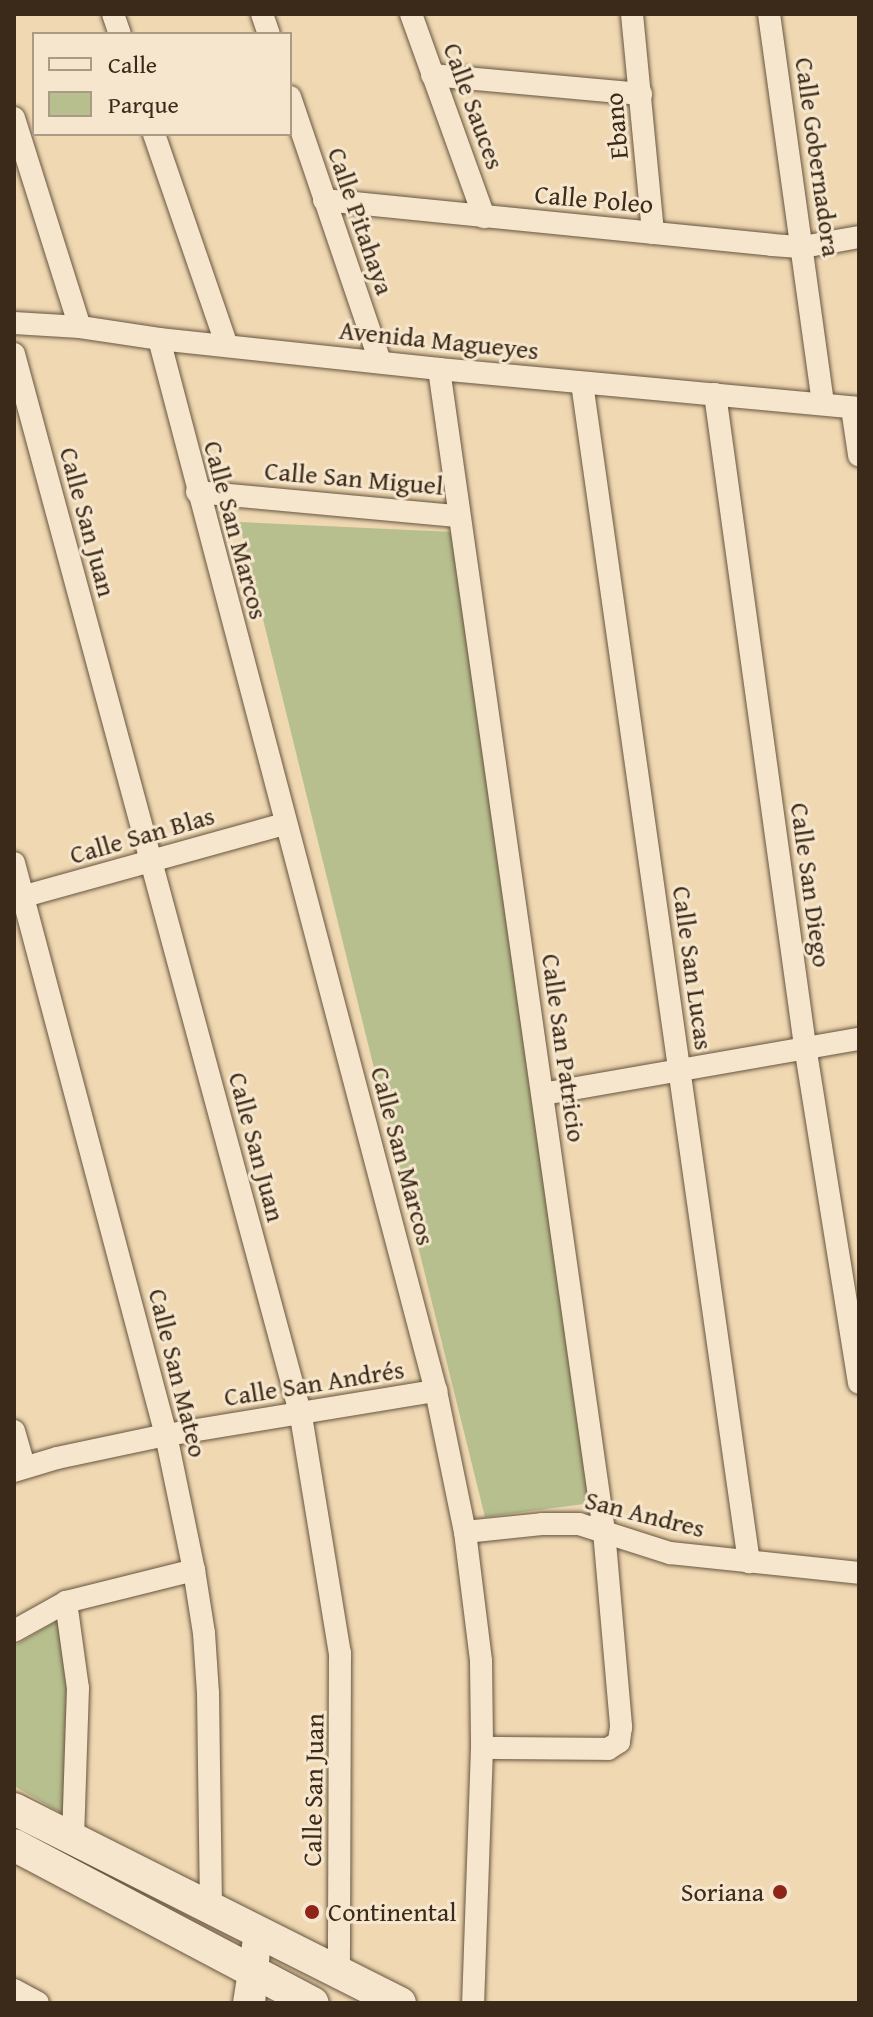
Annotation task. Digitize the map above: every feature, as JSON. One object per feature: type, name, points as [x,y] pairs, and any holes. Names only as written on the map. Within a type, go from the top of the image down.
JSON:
[{"type":"main road","points":[[14,1809],[400,2003]]},
{"type":"main road","points":[[14,1845],[257,1983],[313,2003]]},
{"type":"street","name":"Calle Sauces","points":[[411,14],[484,217]]},
{"type":"street","name":"Ebano","points":[[632,14],[653,233]]},
{"type":"street","name":"Calle Gobernadora","points":[[769,14],[823,403]]},
{"type":"street","points":[[432,75],[641,94]]},
{"type":"street","name":"Calle Pitahaya","points":[[292,103],[380,362]]},
{"type":"street","points":[[14,118],[80,327]]},
{"type":"street","points":[[155,136],[227,346]]},
{"type":"street","name":"Calle Poleo","points":[[324,200],[803,247],[859,237]]},
{"type":"street","name":"Avenida Magueyes","points":[[14,323],[80,327],[159,339],[439,369],[856,408]]},
{"type":"street","name":"Calle San Marcos","points":[[159,339],[436,1391],[465,1532],[477,1605],[482,1748],[473,2003]]},
{"type":"street","name":"Calle San Juan","points":[[14,354],[301,1416],[340,1653],[339,1971]]},
{"type":"street","name":"Calle San Patricio","points":[[439,369],[457,516],[604,1531],[621,1736],[608,1749],[482,1748]]},
{"type":"street","name":"Calle San Lucas","points":[[582,383],[749,1562]]},
{"type":"street","name":"Calle San Diego","points":[[715,394],[805,1046],[859,1383]]},
{"type":"street","points":[[856,408],[859,455]]},
{"type":"street","name":"Calle San Miguel","points":[[197,492],[457,516]]},
{"type":"street","name":"Calle San Blas","points":[[18,898],[285,824]]},
{"type":"street","name":"Calle San Mateo","points":[[14,863],[18,898],[166,1435],[194,1570],[204,1633],[208,1693],[211,1909]]},
{"type":"street","points":[[543,1094],[859,1039]]},
{"type":"street","name":"Calle San Andrés","points":[[19,1469],[166,1435],[301,1416],[436,1391]]},
{"type":"street","points":[[14,1431],[19,1469]]},
{"type":"street","name":"San Andres","points":[[465,1532],[542,1524],[579,1524],[670,1553],[859,1573]]},
{"type":"street","points":[[14,1631],[66,1602],[194,1570]]},
{"type":"street","points":[[66,1602],[78,1688],[73,1839]]},
{"type":"street","points":[[244,2003],[257,1983],[260,1935]]},
{"type":"street","points":[[14,1990],[38,2003]]},
{"type":"green space","points":[[239,522],[453,532],[592,1503],[485,1517]]},
{"type":"green space","points":[[60,1619],[74,1674],[70,1818],[14,1786],[14,1646]]},
{"type":"place","name":"Soriana","points":[[780,1892]]},
{"type":"place","name":"Continental","points":[[312,1912]]}]
